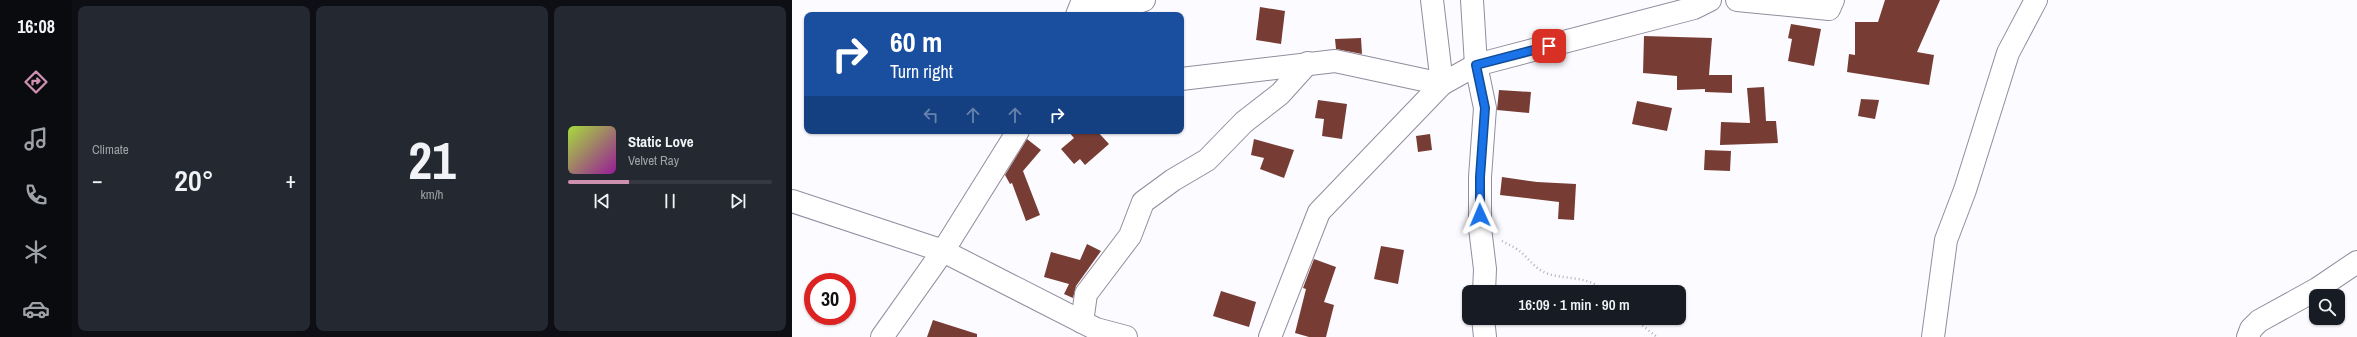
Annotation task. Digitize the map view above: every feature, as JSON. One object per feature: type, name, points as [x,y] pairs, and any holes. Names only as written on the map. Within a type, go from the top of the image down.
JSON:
[{"type":"street","points":[[1078,12],[1083,0]]},
{"type":"street","points":[[1092,0],[1112,12]]},
{"type":"street","points":[[1116,12],[1144,0]]},
{"type":"street","points":[[1432,0],[1442,84]]},
{"type":"street","points":[[1472,0],[1476,65],[1485,108],[1480,177],[1482,240],[1485,269],[1484,285]]},
{"type":"street","points":[[1270,337],[1319,212],[1442,84],[1476,65],[1694,8],[1710,0]]},
{"type":"street","points":[[1737,0],[1829,9],[1833,0]]},
{"type":"street","points":[[1933,337],[1946,240],[1965,190],[2008,53],[2036,0]]},
{"type":"street","points":[[1184,80],[1308,63],[1335,61],[1442,84]]},
{"type":"street","points":[[1082,322],[1086,294],[1130,236],[1143,202],[1173,180],[1208,160],[1244,122],[1280,94],[1308,63]]},
{"type":"street","points":[[882,337],[943,251],[1016,134]]},
{"type":"street","points":[[792,201],[943,251],[1096,329],[1126,337]]},
{"type":"street","points":[[2248,337],[2251,329],[2259,321],[2317,290],[2357,262]]},
{"type":"street","points":[[1484,325],[1485,337]]},
{"type":"path","points":[[1482,240],[1498,239],[1518,250],[1542,272],[1555,276],[1579,278],[1594,285]]},
{"type":"path","points":[[1642,325],[1657,337]]},
{"type":"building","points":[[1885,0],[1940,0],[1917,52],[1934,55],[1929,85],[1847,72],[1849,54],[1855,55],[1855,22],[1878,22]]},
{"type":"building","points":[[1260,7],[1285,11],[1281,44],[1256,40]]},
{"type":"building","points":[[1791,24],[1821,29],[1814,66],[1788,61],[1792,39],[1788,38]]},
{"type":"building","points":[[1644,36],[1712,38],[1709,75],[1732,75],[1732,93],[1705,92],[1705,89],[1677,90],[1677,76],[1643,73]]},
{"type":"building","points":[[1361,38],[1362,54],[1336,49],[1335,39]]},
{"type":"building","points":[[1764,87],[1766,121],[1776,121],[1778,143],[1720,145],[1721,122],[1750,123],[1747,88]]},
{"type":"building","points":[[1499,90],[1531,92],[1529,113],[1497,110]]},
{"type":"building","points":[[1861,99],[1879,100],[1875,119],[1858,116]]},
{"type":"building","points":[[1318,100],[1347,104],[1342,139],[1322,136],[1324,119],[1315,118]]},
{"type":"building","points":[[1637,101],[1672,108],[1667,131],[1632,124]]},
{"type":"building","points":[[1071,134],[1100,134],[1109,144],[1085,165],[1080,159],[1074,164],[1061,149],[1074,138]]},
{"type":"building","points":[[1430,134],[1432,150],[1418,152],[1416,136]]},
{"type":"building","points":[[1027,139],[1041,150],[1023,171],[1040,215],[1026,221],[1012,183],[1010,184],[1005,175]]},
{"type":"building","points":[[1254,139],[1294,150],[1284,178],[1260,169],[1264,158],[1251,155]]},
{"type":"building","points":[[1705,150],[1731,151],[1730,171],[1704,170]]},
{"type":"building","points":[[1502,177],[1537,182],[1576,184],[1574,220],[1558,219],[1559,202],[1500,195]]},
{"type":"building","points":[[1087,244],[1101,251],[1076,286],[1073,298],[1064,294],[1069,284],[1044,277],[1051,252],[1080,260]]},
{"type":"building","points":[[1381,246],[1404,250],[1398,284],[1374,279]]},
{"type":"building","points":[[1314,259],[1336,267],[1324,302],[1334,305],[1326,337],[1309,337],[1295,333],[1306,289],[1303,288]]},
{"type":"building","points":[[1221,291],[1256,302],[1249,327],[1213,316]]},
{"type":"building","points":[[933,320],[977,334],[977,337],[927,337]]},
{"type":"route","points":[[1480,215],[1480,177],[1485,108],[1476,65],[1549,46]]}]
